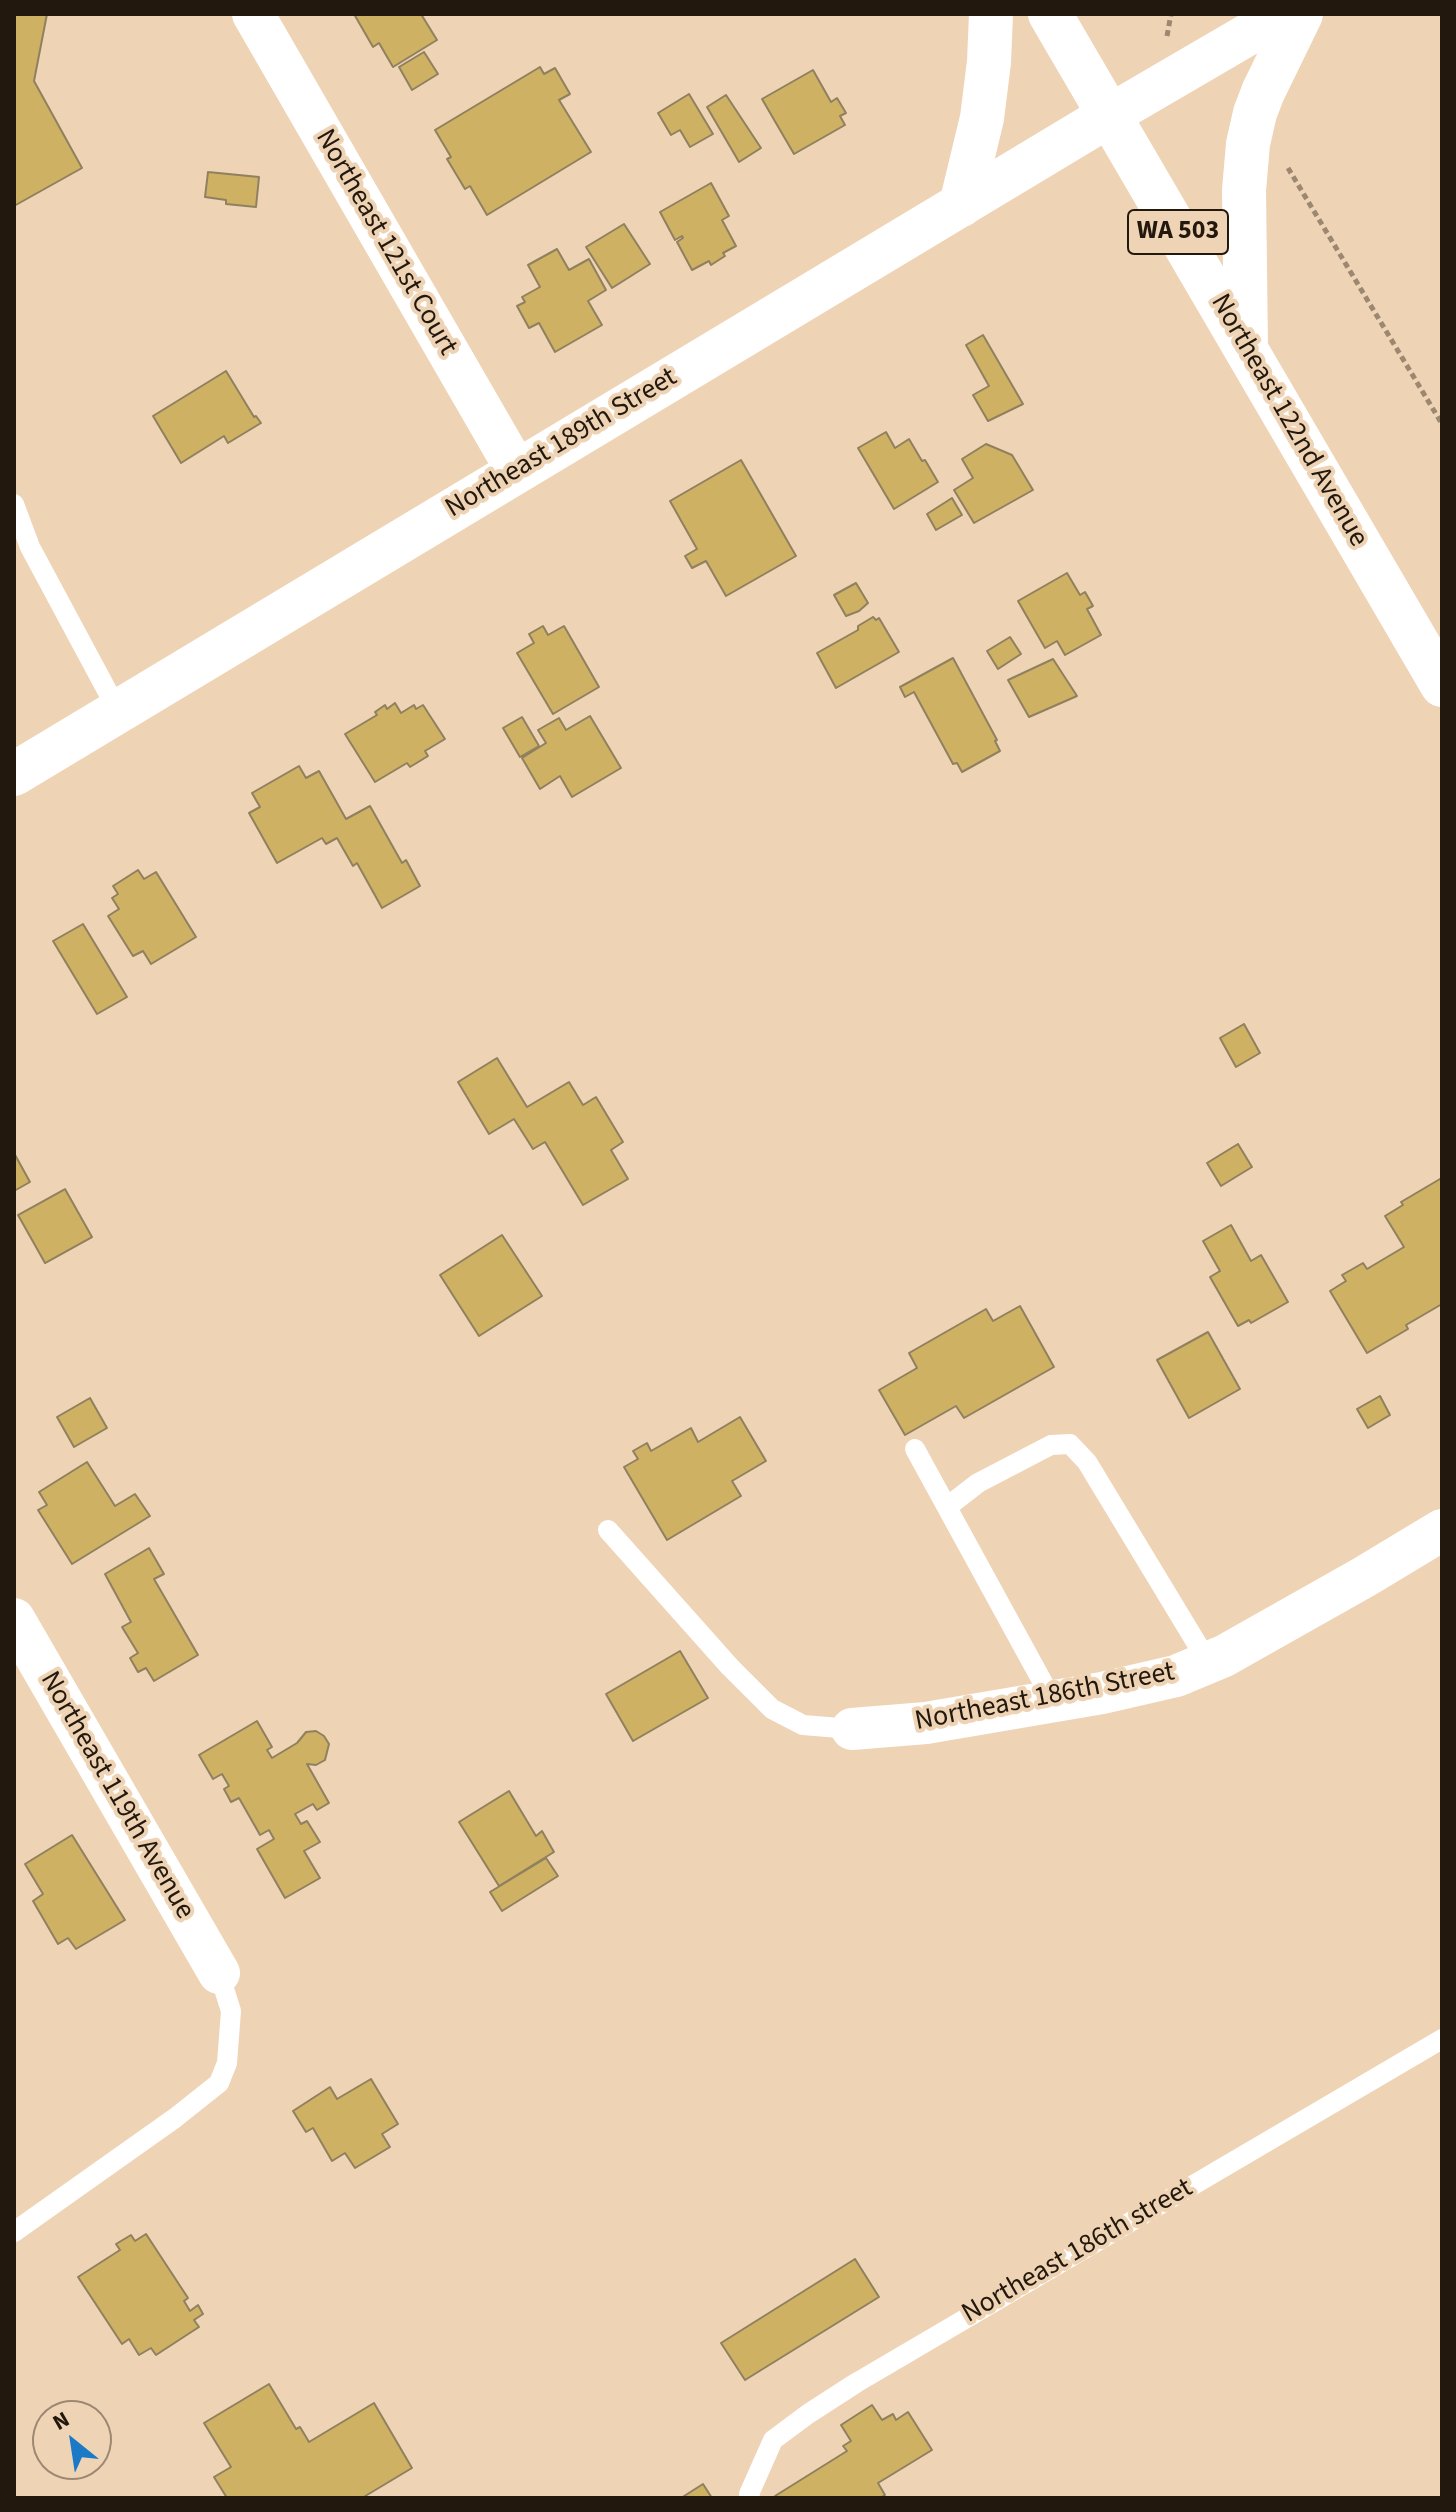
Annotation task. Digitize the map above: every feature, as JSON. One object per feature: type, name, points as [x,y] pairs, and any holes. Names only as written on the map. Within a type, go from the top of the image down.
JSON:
[{"type":"main road","points":[[961,205],[982,118],[991,14]]},
{"type":"main road","name":"WA 503","points":[[1050,14],[1110,115]]},
{"type":"main road","points":[[1246,348],[1244,190],[1248,144],[1263,92],[1301,14]]},
{"type":"main road","name":"Northeast 189th Street","points":[[14,774],[1110,115]]},
{"type":"main road","name":"Northeast 122nd Avenue","points":[[1110,115],[1442,685]]},
{"type":"street","name":"Northeast 121st Court","points":[[253,14],[517,471]]},
{"type":"street","points":[[1110,115],[1283,14]]},
{"type":"street","name":"Northeast 186th Street","points":[[852,1729],[926,1723],[1176,1676],[1224,1656],[1442,1530]]},
{"type":"street","name":"Northeast 119th Avenue","points":[[14,1619],[219,1973]]},
{"type":"lane","points":[[14,504],[30,547],[118,711]]},
{"type":"lane","points":[[947,1507],[978,1483],[1051,1445],[1070,1444],[1087,1462],[1208,1662]]},
{"type":"lane","points":[[915,1449],[1053,1701]]},
{"type":"lane","points":[[608,1530],[730,1667],[772,1709],[803,1725],[852,1729]]},
{"type":"lane","points":[[14,2232],[175,2118],[219,2083],[227,2063],[231,2039],[231,2011],[219,1973]]},
{"type":"lane","name":"Northeast 186th street","points":[[750,2498],[749,2494],[773,2440],[808,2414],[1442,2039]]},
{"type":"path","points":[[1248,144],[1281,155],[1442,424]]},
{"type":"building","points":[[14,14],[47,14],[34,81],[82,168],[14,206]]},
{"type":"building","points":[[354,14],[421,14],[437,40],[393,67],[379,43],[373,47]]},
{"type":"building","points":[[424,52],[438,74],[412,90],[399,67]]},
{"type":"building","points":[[540,67],[544,74],[555,68],[570,94],[559,100],[591,152],[487,215],[470,186],[465,189],[447,159],[451,157],[435,130]]},
{"type":"building","points":[[813,70],[831,102],[837,98],[846,113],[840,116],[845,125],[794,154],[762,99]]},
{"type":"building","points":[[689,94],[713,134],[690,147],[680,130],[671,135],[658,113]]},
{"type":"building","points":[[726,95],[761,148],[739,162],[707,107]]},
{"type":"building","points":[[208,172],[259,177],[256,207],[226,204],[226,200],[205,197]]},
{"type":"building","points":[[711,183],[729,216],[722,220],[736,246],[711,265],[709,261],[692,270],[677,242],[682,236],[675,240],[660,212]]},
{"type":"building","points":[[624,224],[650,264],[612,288],[586,247]]},
{"type":"building","points":[[557,249],[569,270],[589,259],[606,290],[588,301],[602,325],[555,352],[539,323],[529,328],[517,306],[525,302],[522,297],[540,287],[528,265]]},
{"type":"building","points":[[983,335],[1023,404],[988,421],[973,395],[989,386],[966,345]]},
{"type":"building","points":[[226,371],[254,417],[261,423],[228,443],[224,436],[181,463],[153,416]]},
{"type":"building","points":[[886,432],[895,448],[909,439],[938,482],[894,509],[858,448]]},
{"type":"building","points":[[986,444],[1012,455],[1033,490],[974,523],[954,490],[973,478],[962,459]]},
{"type":"building","points":[[741,460],[796,556],[726,596],[706,561],[692,568],[685,556],[697,549],[670,501]]},
{"type":"building","points":[[952,498],[962,515],[936,530],[927,514]]},
{"type":"building","points":[[1067,573],[1080,595],[1085,592],[1093,606],[1087,609],[1101,635],[1065,655],[1057,641],[1045,648],[1018,601]]},
{"type":"building","points":[[856,583],[868,603],[846,616],[834,595]]},
{"type":"building","points":[[873,617],[876,620],[879,618],[899,652],[836,688],[817,653],[858,630],[858,626]]},
{"type":"building","points":[[543,626],[548,635],[564,626],[599,687],[553,714],[517,653],[534,643],[529,634]]},
{"type":"building","points":[[1010,637],[1021,654],[998,669],[987,651]]},
{"type":"building","points":[[953,658],[1000,751],[962,772],[957,763],[953,764],[914,692],[905,697],[900,687]]},
{"type":"building","points":[[1053,659],[1077,696],[1029,717],[1008,680]]},
{"type":"building","points":[[395,703],[401,713],[414,705],[416,709],[423,705],[445,739],[425,751],[428,756],[410,767],[407,763],[375,782],[345,734],[377,715],[375,712],[385,705],[387,709]]},
{"type":"building","points":[[590,716],[621,768],[572,797],[560,776],[540,789],[522,758],[546,743],[538,730],[559,718],[566,730]]},
{"type":"building","points":[[522,717],[539,746],[520,757],[503,728]]},
{"type":"building","points":[[299,766],[306,778],[319,771],[346,819],[370,806],[402,863],[406,860],[420,886],[382,908],[357,863],[353,866],[337,838],[326,844],[322,838],[277,863],[249,813],[260,807],[252,793]]},
{"type":"building","points":[[138,870],[144,879],[156,872],[196,937],[151,964],[143,951],[133,956],[108,916],[119,909],[112,898],[118,894],[113,886]]},
{"type":"building","points":[[83,924],[127,997],[97,1014],[53,941]]},
{"type":"building","points":[[1244,1024],[1260,1053],[1236,1067],[1220,1038]]},
{"type":"building","points":[[497,1058],[527,1107],[569,1082],[583,1105],[596,1097],[623,1142],[611,1150],[628,1179],[583,1205],[545,1142],[533,1149],[514,1119],[489,1134],[458,1082]]},
{"type":"building","points":[[1238,1144],[1252,1167],[1221,1186],[1207,1163]]},
{"type":"building","points":[[14,1153],[30,1182],[14,1191]]},
{"type":"building","points":[[1440,1179],[1442,1304],[1367,1353],[1330,1291],[1346,1281],[1342,1275],[1363,1263],[1367,1269],[1404,1247],[1385,1216],[1403,1205],[1401,1202]]},
{"type":"building","points":[[65,1189],[92,1237],[45,1263],[18,1215]]},
{"type":"building","points":[[1231,1225],[1251,1261],[1261,1255],[1288,1302],[1251,1323],[1249,1320],[1238,1326],[1210,1277],[1220,1271],[1203,1241]]},
{"type":"building","points":[[502,1235],[542,1296],[479,1336],[440,1275]]},
{"type":"building","points":[[1020,1306],[1054,1367],[964,1418],[956,1406],[905,1435],[879,1390],[917,1368],[909,1353],[986,1309],[993,1321]]},
{"type":"building","points":[[1208,1332],[1240,1389],[1189,1418],[1157,1360]]},
{"type":"building","points":[[1380,1396],[1390,1415],[1368,1428],[1357,1409]]},
{"type":"building","points":[[90,1398],[107,1428],[74,1447],[57,1417]]},
{"type":"building","points":[[740,1417],[766,1461],[732,1481],[741,1496],[667,1540],[624,1467],[638,1459],[633,1451],[647,1443],[651,1451],[691,1428],[698,1442]]},
{"type":"building","points":[[87,1462],[115,1506],[135,1494],[150,1516],[72,1564],[38,1510],[47,1505],[39,1492]]},
{"type":"building","points":[[149,1548],[164,1574],[154,1579],[198,1655],[154,1681],[146,1668],[138,1672],[130,1658],[138,1653],[122,1627],[131,1622],[105,1574]]},
{"type":"building","points":[[680,1651],[708,1698],[633,1741],[606,1694]]},
{"type":"building","points":[[257,1721],[272,1747],[267,1750],[272,1758],[297,1743],[306,1732],[316,1731],[329,1744],[325,1760],[316,1765],[307,1764],[329,1803],[317,1810],[313,1804],[295,1814],[301,1824],[307,1821],[320,1842],[304,1851],[320,1878],[285,1898],[257,1849],[274,1839],[269,1830],[260,1835],[239,1798],[231,1802],[224,1789],[229,1786],[222,1774],[213,1779],[199,1755]]},
{"type":"building","points":[[509,1791],[536,1836],[542,1831],[554,1852],[499,1886],[459,1822]]},
{"type":"building","points":[[72,1835],[125,1920],[76,1949],[68,1938],[58,1944],[33,1901],[43,1894],[25,1864]]},
{"type":"building","points":[[546,1858],[558,1876],[502,1911],[490,1892]]},
{"type":"building","points":[[371,2079],[398,2124],[382,2134],[390,2147],[355,2168],[345,2153],[332,2161],[313,2128],[306,2132],[293,2111],[330,2087],[337,2099]]},
{"type":"building","points":[[146,2234],[188,2298],[184,2301],[190,2311],[198,2305],[203,2314],[194,2320],[199,2327],[156,2355],[151,2348],[139,2355],[129,2339],[122,2344],[78,2277],[120,2250],[116,2244],[131,2235],[135,2241]]},
{"type":"building","points":[[855,2259],[879,2297],[745,2380],[721,2343]]},
{"type":"building","points":[[269,2384],[296,2429],[300,2427],[309,2442],[374,2403],[412,2468],[362,2498],[227,2498],[214,2477],[231,2467],[204,2423]]},
{"type":"building","points":[[872,2405],[882,2420],[893,2414],[896,2420],[908,2412],[932,2450],[878,2483],[885,2495],[880,2498],[776,2498],[847,2451],[843,2446],[851,2441],[841,2425]]},
{"type":"building","points":[[703,2484],[712,2498],[681,2498]]}]
